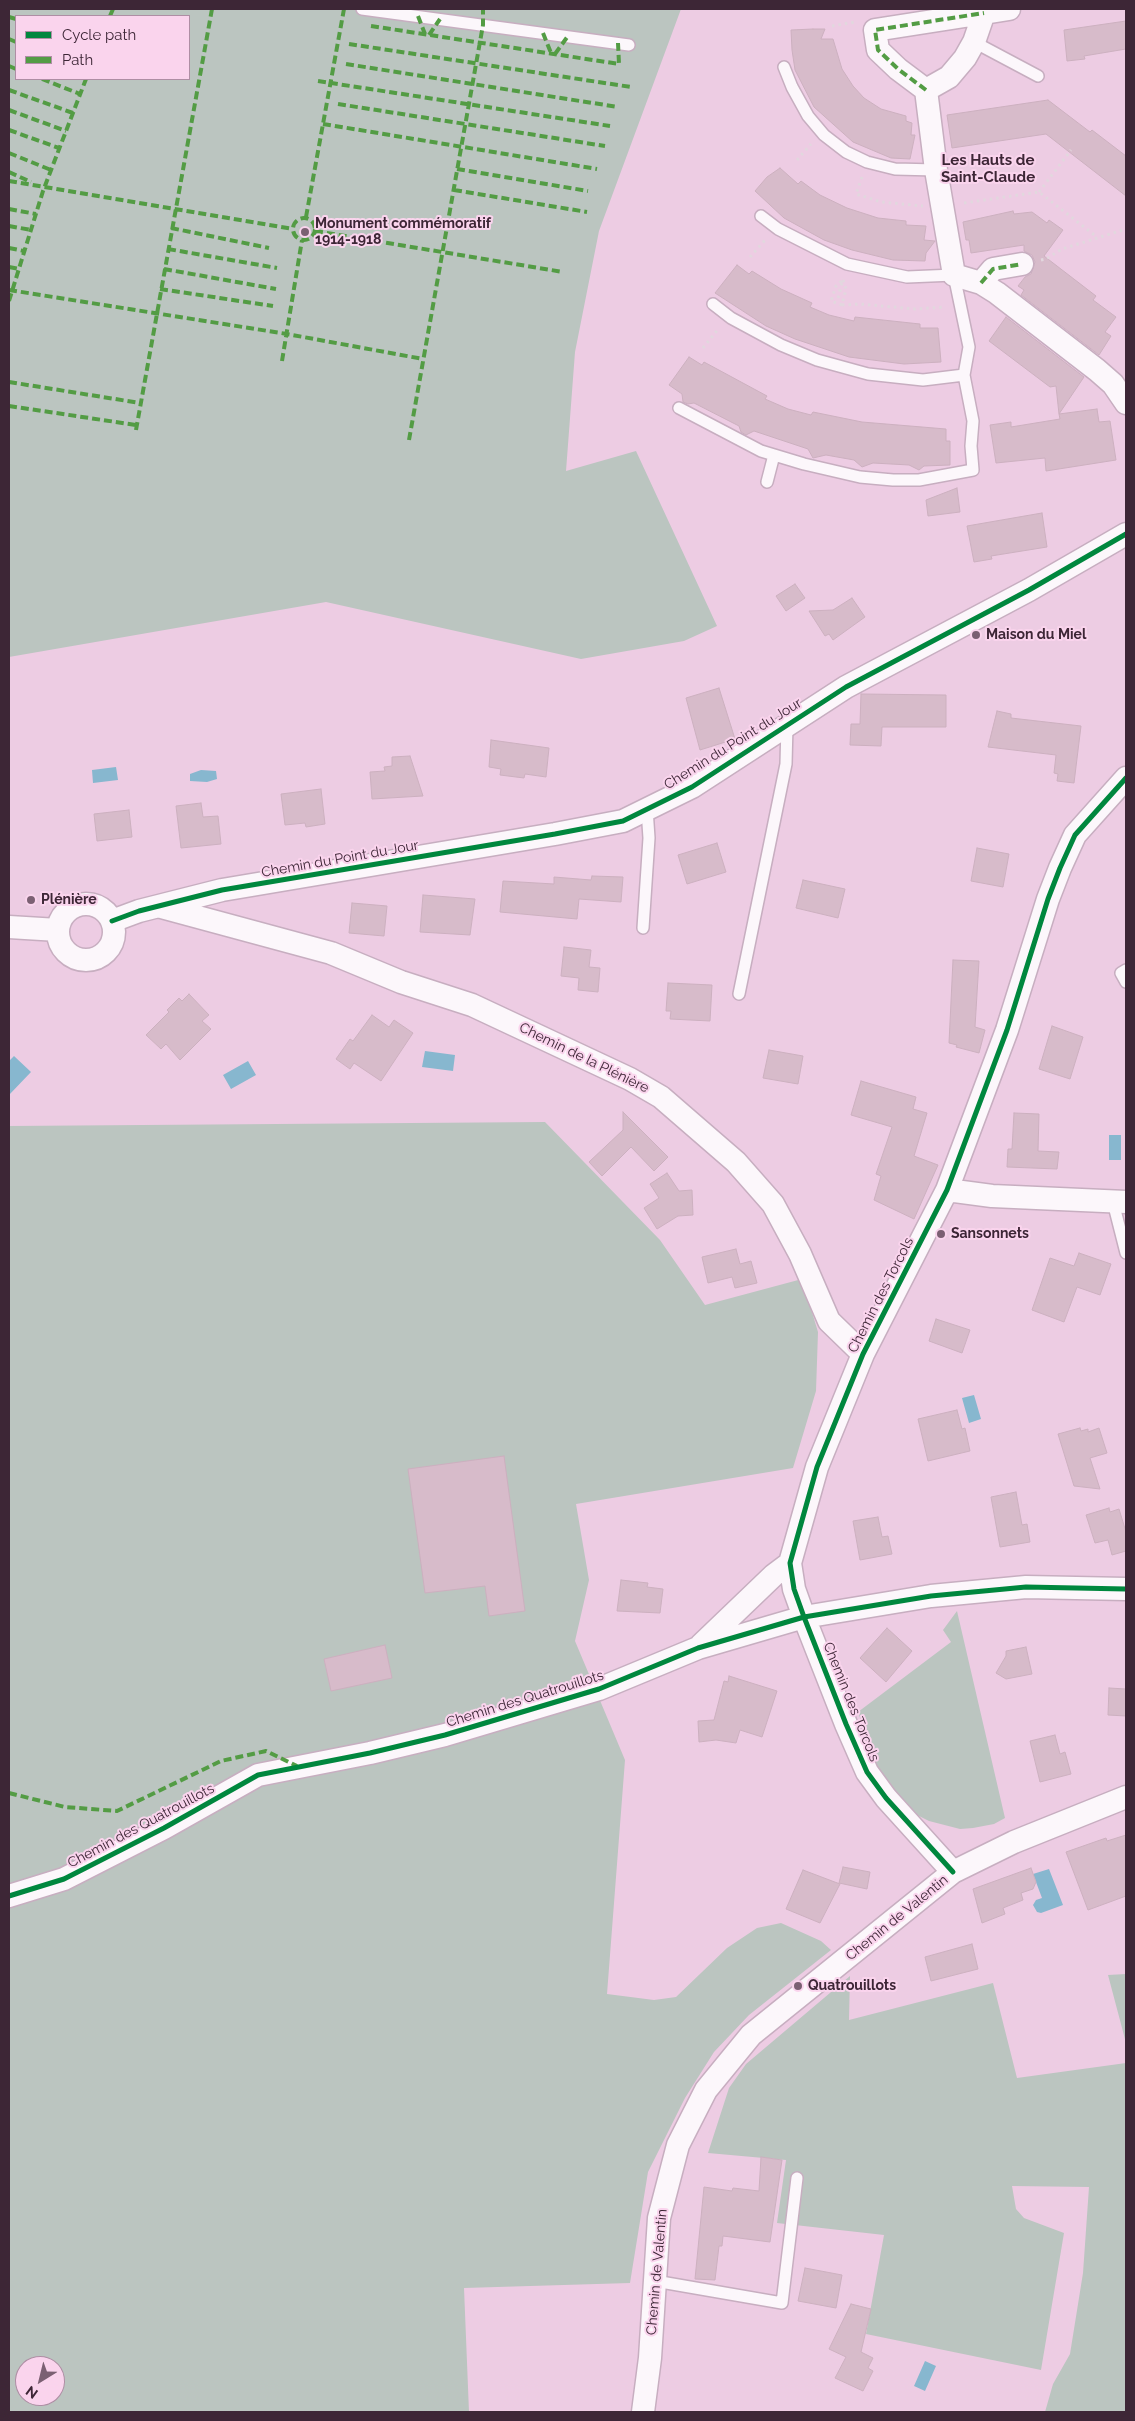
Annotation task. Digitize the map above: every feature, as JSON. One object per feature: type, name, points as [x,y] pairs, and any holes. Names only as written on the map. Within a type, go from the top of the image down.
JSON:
[{"type":"street","points":[[1009,9],[875,30],[878,50],[898,69],[926,90],[941,206],[954,275],[981,283],[1098,370],[1113,384],[1126,403]]},
{"type":"street","points":[[926,90],[949,77],[965,58],[974,42],[984,13]]},
{"type":"street","points":[[981,283],[993,269],[1022,264]]},
{"type":"street","name":"Chemin du Point du Jour","points":[[112,921],[159,906],[222,890],[623,821],[692,787],[846,687],[1028,590],[1126,534]]},
{"type":"street","name":"Chemin des Torcols","points":[[952,1872],[886,1798],[867,1772],[804,1617],[794,1589],[790,1563],[817,1467],[863,1354],[947,1190],[1007,1030],[1048,899],[1060,868],[1075,835],[1126,778]]},
{"type":"street","points":[[222,890],[224,924]]},
{"type":"street","points":[[82,904],[100,907],[112,921],[113,939],[109,947],[95,958],[77,958],[63,947],[58,930],[66,913],[82,904]]},
{"type":"street","name":"Chemin de la Plénière","points":[[159,906],[330,953],[401,982],[472,1005],[630,1078],[661,1097],[736,1162],[773,1204],[800,1254],[828,1321],[863,1354]]},
{"type":"street","points":[[9,927],[58,930]]},
{"type":"street","points":[[947,1190],[992,1196],[1120,1202]]},
{"type":"street","name":"Chemin des Quatrouillots","points":[[698,1648],[774,1575],[790,1563]]},
{"type":"street","name":"Chemin des Quatrouillots","points":[[9,1896],[64,1879],[164,1828],[258,1776],[370,1753],[445,1735],[599,1689],[698,1648],[804,1617],[931,1596],[1026,1587],[1126,1589]]},
{"type":"street","name":"Chemin de Valentin","points":[[643,2412],[650,2358],[659,2218],[678,2146],[706,2090],[751,2035],[952,1872],[1014,1842],[1126,1797]]},
{"type":"lane","points":[[362,9],[629,45]]},
{"type":"lane","points":[[974,42],[1038,76]]},
{"type":"lane","points":[[784,67],[792,87],[808,116],[824,135],[846,152],[867,162],[894,169],[936,170]]},
{"type":"lane","points":[[679,408],[761,451],[851,475],[893,480],[919,480],[973,470],[971,446],[973,421],[964,375],[969,347],[954,275],[907,277],[864,269],[828,256],[778,229],[761,216]]},
{"type":"lane","points":[[713,304],[731,318],[781,345],[817,360],[868,374],[924,380],[964,375]]},
{"type":"lane","points":[[767,482],[774,455]]},
{"type":"lane","points":[[739,994],[786,764],[787,725]]},
{"type":"lane","points":[[643,928],[649,838],[647,809]]},
{"type":"lane","points":[[1126,970],[1121,973],[1126,982]]},
{"type":"lane","points":[[1120,1202],[1126,1253]]},
{"type":"lane","points":[[655,2281],[782,2304],[797,2178]]},
{"type":"path","points":[[797,160],[810,145],[824,135]]},
{"type":"path","points":[[861,180],[856,194],[903,206],[941,206],[1039,192],[1071,150]]},
{"type":"path","points":[[1039,192],[1097,237]]},
{"type":"path","points":[[750,257],[778,229]]},
{"type":"path","points":[[1022,264],[1046,259],[1062,249],[1126,229]]},
{"type":"path","points":[[843,279],[836,286],[831,301],[842,305],[860,304],[915,309],[960,307]]},
{"type":"path","points":[[842,305],[846,288],[843,279]]},
{"type":"path","points":[[838,298],[843,279]]},
{"type":"path","points":[[703,348],[714,332],[731,318]]},
{"type":"shaded area","points":[[9,9],[681,9],[599,231],[575,352],[566,471],[636,451],[717,626],[684,641],[581,659],[326,602],[9,657]]},
{"type":"shaded area","points":[[545,1122],[660,1240],[705,1305],[802,1279],[818,1332],[816,1391],[793,1468],[576,1504],[589,1580],[575,1641],[625,1760],[607,1994],[654,2000],[676,1997],[727,1948],[757,1928],[781,1923],[821,1941],[831,1950],[749,2015],[714,2052],[685,2098],[648,2172],[630,2283],[464,2288],[469,2412],[9,2412],[9,1126]]},
{"type":"shaded area","points":[[957,1611],[1005,1818],[994,1824],[960,1829],[929,1821],[915,1814],[890,1791],[875,1762],[858,1712],[951,1642],[943,1630]]},
{"type":"shaded area","points":[[1126,1974],[1126,2043],[1108,1975]]},
{"type":"shaded area","points":[[850,1976],[849,2020],[993,1983],[1017,2078],[1126,2063],[1126,2412],[1045,2412],[1053,2384],[1070,2354],[1083,2273],[1089,2187],[1012,2186],[1016,2209],[1024,2218],[1064,2233],[1041,2370],[866,2334],[884,2235],[777,2223],[786,2160],[708,2153],[729,2088],[746,2064]]},
{"type":"water","points":[[116,767],[118,780],[93,783],[92,770]]},
{"type":"water","points":[[201,770],[216,771],[217,779],[207,782],[190,781],[190,774]]},
{"type":"water","points":[[425,1051],[455,1055],[453,1071],[422,1067]]},
{"type":"water","points":[[14,1056],[31,1072],[9,1095],[9,1061]]},
{"type":"water","points":[[248,1061],[256,1075],[231,1089],[223,1075]]},
{"type":"water","points":[[1109,1135],[1121,1135],[1121,1160],[1109,1160]]},
{"type":"water","points":[[974,1395],[981,1419],[969,1423],[962,1398]]},
{"type":"water","points":[[1049,1869],[1063,1905],[1041,1913],[1037,1912],[1033,1905],[1036,1900],[1042,1898],[1033,1874]]},
{"type":"water","points":[[925,2361],[936,2366],[925,2391],[914,2386]]},
{"type":"building","points":[[1126,21],[1126,49],[1084,56],[1085,59],[1067,61],[1064,30]]},
{"type":"building","points":[[825,29],[821,39],[833,39],[842,69],[853,86],[864,98],[881,109],[906,116],[906,121],[912,123],[911,135],[915,135],[910,159],[891,158],[853,142],[814,107],[795,70],[791,30]]},
{"type":"building","points":[[1048,100],[1126,156],[1126,196],[1046,134],[952,148],[947,115]]},
{"type":"building","points":[[780,168],[798,184],[801,181],[820,195],[847,208],[878,218],[906,221],[906,225],[926,226],[924,240],[935,241],[926,253],[925,261],[893,260],[852,250],[824,240],[784,218],[755,191],[767,177]]},
{"type":"building","points":[[1013,211],[1014,214],[1032,212],[1047,223],[1049,220],[1063,230],[1044,256],[1096,296],[1093,300],[1116,317],[1105,332],[1111,336],[1099,355],[1021,295],[1024,290],[1018,286],[1025,277],[1031,274],[1035,262],[1032,255],[1024,251],[1024,245],[971,253],[969,240],[966,240],[963,222]]},
{"type":"building","points":[[737,265],[749,274],[752,271],[781,289],[812,303],[810,307],[829,315],[854,321],[855,317],[920,324],[920,328],[938,328],[941,362],[904,364],[849,357],[795,339],[766,326],[715,293]]},
{"type":"building","points":[[1006,317],[1084,377],[1059,414],[1056,386],[1050,387],[989,341]]},
{"type":"building","points":[[689,357],[702,365],[704,362],[767,396],[765,399],[788,409],[811,415],[813,412],[862,422],[946,429],[946,441],[950,441],[950,465],[924,466],[919,470],[909,465],[873,463],[862,467],[854,460],[826,455],[813,458],[808,449],[754,431],[746,435],[741,432],[739,426],[694,403],[688,404],[683,402],[682,394],[669,385]]},
{"type":"building","points":[[1097,409],[1099,422],[1110,421],[1116,460],[1046,471],[1045,458],[996,463],[990,425],[1011,422],[1011,427],[1060,419],[1059,414]]},
{"type":"building","points":[[957,488],[960,512],[928,516],[926,500]]},
{"type":"building","points":[[1042,513],[1047,547],[991,556],[992,559],[974,562],[967,526]]},
{"type":"building","points":[[795,584],[805,598],[786,611],[776,596]]},
{"type":"building","points":[[852,598],[865,617],[833,640],[829,634],[825,636],[809,611],[833,610]]},
{"type":"building","points":[[719,688],[735,739],[700,750],[686,698]]},
{"type":"building","points":[[861,694],[946,695],[946,727],[882,727],[881,746],[850,745],[851,724],[860,724]]},
{"type":"building","points":[[997,711],[1011,714],[1011,718],[1081,726],[1074,783],[1057,781],[1058,774],[1054,773],[1056,755],[988,747]]},
{"type":"building","points":[[491,740],[549,748],[546,777],[525,774],[524,778],[500,775],[501,769],[489,767]]},
{"type":"building","points":[[410,756],[423,796],[372,799],[370,772],[385,771],[384,767],[392,766],[392,757]]},
{"type":"building","points":[[321,789],[325,824],[306,827],[305,823],[285,825],[281,794]]},
{"type":"building","points":[[201,803],[203,817],[218,816],[221,844],[181,848],[176,806]]},
{"type":"building","points":[[129,810],[132,837],[97,841],[94,814]]},
{"type":"building","points":[[717,843],[726,872],[687,884],[678,855]]},
{"type":"building","points":[[977,848],[1009,854],[1003,887],[971,881]]},
{"type":"building","points":[[592,876],[623,877],[621,902],[579,899],[577,919],[500,912],[503,881],[554,884],[554,877],[591,880]]},
{"type":"building","points":[[803,880],[845,889],[838,918],[796,908]]},
{"type":"building","points":[[423,895],[475,899],[470,935],[420,932]]},
{"type":"building","points":[[352,903],[387,906],[384,936],[349,933]]},
{"type":"building","points":[[564,947],[591,950],[589,967],[600,968],[598,992],[578,990],[579,978],[561,976]]},
{"type":"building","points":[[953,960],[979,961],[975,1027],[985,1030],[979,1053],[956,1047],[957,1045],[949,1043]]},
{"type":"building","points":[[668,983],[712,985],[710,1021],[670,1019],[671,1011],[666,1011]]},
{"type":"building","points":[[189,994],[209,1015],[202,1021],[211,1029],[180,1060],[166,1044],[161,1049],[146,1035],[169,1012],[167,1010],[179,998],[182,1001]]},
{"type":"building","points":[[372,1015],[389,1027],[394,1020],[413,1033],[381,1081],[354,1063],[350,1069],[336,1059],[350,1039],[353,1041]]},
{"type":"building","points":[[1052,1026],[1083,1037],[1070,1079],[1039,1069]]},
{"type":"building","points":[[769,1050],[803,1056],[798,1084],[763,1078]]},
{"type":"building","points":[[861,1081],[916,1097],[913,1109],[927,1113],[914,1156],[938,1165],[914,1219],[874,1200],[881,1176],[876,1174],[892,1127],[851,1115]]},
{"type":"building","points":[[623,1112],[668,1157],[654,1171],[631,1147],[602,1176],[589,1162],[623,1130]]},
{"type":"building","points":[[1014,1113],[1039,1114],[1038,1151],[1059,1152],[1057,1169],[1007,1167],[1008,1149],[1012,1149]]},
{"type":"building","points":[[667,1173],[679,1191],[692,1190],[693,1215],[678,1216],[657,1229],[644,1208],[659,1198],[650,1184]]},
{"type":"building","points":[[736,1249],[740,1264],[751,1261],[757,1283],[735,1288],[732,1277],[708,1283],[702,1257]]},
{"type":"building","points":[[1079,1253],[1111,1264],[1100,1295],[1077,1287],[1064,1322],[1032,1310],[1050,1258],[1074,1266]]},
{"type":"building","points":[[936,1319],[970,1330],[962,1353],[929,1341]]},
{"type":"building","points":[[957,1410],[962,1429],[965,1428],[970,1451],[928,1461],[918,1419]]},
{"type":"building","points":[[1080,1428],[1081,1431],[1088,1429],[1088,1432],[1099,1428],[1107,1453],[1090,1458],[1100,1489],[1074,1486],[1058,1434]]},
{"type":"building","points":[[504,1456],[525,1611],[489,1616],[485,1586],[425,1593],[408,1469]]},
{"type":"building","points":[[1016,1492],[1022,1525],[1027,1524],[1030,1542],[1000,1547],[991,1497]]},
{"type":"building","points":[[1109,1508],[1110,1512],[1119,1509],[1126,1532],[1126,1551],[1112,1555],[1108,1540],[1095,1543],[1086,1515]]},
{"type":"building","points":[[878,1517],[882,1537],[888,1536],[892,1554],[860,1560],[853,1521]]},
{"type":"building","points":[[621,1580],[648,1583],[647,1587],[663,1589],[660,1613],[617,1611]]},
{"type":"building","points":[[887,1628],[912,1651],[886,1682],[860,1658]]},
{"type":"building","points":[[385,1645],[392,1678],[331,1691],[324,1659]]},
{"type":"building","points":[[1026,1647],[1032,1674],[1006,1679],[996,1673],[1006,1656],[1006,1651]]},
{"type":"building","points":[[729,1676],[777,1691],[762,1737],[740,1730],[736,1743],[716,1740],[699,1742],[698,1721],[714,1720],[724,1681],[728,1682]]},
{"type":"building","points":[[1109,1688],[1126,1689],[1126,1716],[1108,1715]]},
{"type":"building","points":[[1055,1735],[1060,1754],[1065,1752],[1071,1774],[1040,1782],[1030,1741]]},
{"type":"building","points":[[1126,1835],[1126,1896],[1088,1910],[1066,1852],[1106,1838],[1107,1841]]},
{"type":"building","points":[[843,1867],[870,1872],[867,1889],[839,1883]]},
{"type":"building","points":[[1031,1868],[1036,1882],[1033,1889],[1021,1893],[1023,1900],[1003,1908],[1005,1914],[982,1923],[973,1889]]},
{"type":"building","points":[[803,1870],[840,1884],[820,1923],[786,1909]]},
{"type":"building","points":[[972,1944],[978,1969],[931,1981],[925,1957]]},
{"type":"building","points":[[761,2157],[782,2160],[770,2242],[723,2236],[722,2246],[719,2246],[715,2280],[695,2279],[704,2187],[732,2191],[733,2188],[759,2191]]},
{"type":"building","points":[[805,2268],[842,2275],[836,2308],[798,2301]]},
{"type":"building","points":[[851,2304],[871,2309],[861,2352],[873,2358],[868,2368],[873,2371],[863,2391],[835,2378],[846,2357],[829,2349]]},
{"type":"marked path","points":[[110,15],[113,9]]},
{"type":"marked path","points":[[136,430],[212,9]]},
{"type":"marked path","points":[[306,217],[344,9]]},
{"type":"marked path","points":[[409,440],[483,25],[483,9]]},
{"type":"marked path","points":[[926,90],[898,69],[878,50],[875,30],[984,13]]},
{"type":"marked path","points":[[418,16],[425,34]]},
{"type":"marked path","points":[[9,17],[15,19]]},
{"type":"marked path","points":[[429,35],[440,19]]},
{"type":"marked path","points":[[371,26],[619,64],[618,43]]},
{"type":"marked path","points":[[543,33],[551,53]]},
{"type":"marked path","points":[[555,54],[568,36]]},
{"type":"marked path","points":[[9,39],[15,42]]},
{"type":"marked path","points":[[349,44],[631,87]]},
{"type":"marked path","points":[[346,64],[618,107]]},
{"type":"marked path","points":[[9,66],[15,69]]},
{"type":"marked path","points":[[45,80],[80,94]]},
{"type":"marked path","points":[[9,301],[43,191],[86,80]]},
{"type":"marked path","points":[[318,81],[610,126]]},
{"type":"marked path","points":[[9,90],[73,113]]},
{"type":"marked path","points":[[338,104],[605,146]]},
{"type":"marked path","points":[[9,110],[66,131]]},
{"type":"marked path","points":[[323,124],[597,169]]},
{"type":"marked path","points":[[9,130],[59,148]]},
{"type":"marked path","points":[[9,153],[51,170]]},
{"type":"marked path","points":[[457,169],[588,191]]},
{"type":"marked path","points":[[9,172],[31,182]]},
{"type":"marked path","points":[[9,181],[293,229]]},
{"type":"marked path","points":[[454,190],[587,212]]},
{"type":"marked path","points":[[9,209],[36,214]]},
{"type":"marked path","points":[[304,218],[312,221],[315,229],[312,237],[304,240],[296,237],[293,229],[296,221],[304,218]]},
{"type":"marked path","points":[[9,226],[31,230]]},
{"type":"marked path","points":[[171,228],[269,248]]},
{"type":"marked path","points":[[315,231],[563,272]]},
{"type":"marked path","points":[[282,361],[302,240]]},
{"type":"marked path","points":[[9,248],[24,251]]},
{"type":"marked path","points":[[168,249],[277,268]]},
{"type":"marked path","points":[[981,283],[993,269],[1022,264]]},
{"type":"marked path","points":[[9,267],[19,269]]},
{"type":"marked path","points":[[164,269],[276,289]]},
{"type":"marked path","points":[[160,289],[273,306]]},
{"type":"marked path","points":[[9,290],[287,334],[423,359]]},
{"type":"marked path","points":[[9,382],[140,403]]},
{"type":"marked path","points":[[9,406],[136,425]]},
{"type":"marked path","points":[[9,1793],[65,1807],[117,1811],[221,1761],[266,1751],[297,1766]]},
{"type":"cycle path","points":[[112,921],[139,911],[222,890],[623,821],[692,787],[846,687],[1029,590],[1126,534]]},
{"type":"cycle path","points":[[953,1872],[886,1798],[867,1772],[804,1617],[794,1589],[790,1563],[817,1467],[863,1354],[947,1190],[1007,1030],[1048,899],[1060,868],[1075,835],[1126,778]]},
{"type":"cycle path","points":[[9,1896],[64,1879],[164,1828],[258,1775],[370,1753],[445,1735],[599,1689],[698,1648],[804,1617],[931,1596],[1026,1587],[1126,1589]]},
{"type":"place","name":"Monument commémoratif 1914-1918","points":[[305,232]]},
{"type":"place","name":"Maison du Miel","points":[[976,635]]},
{"type":"place","name":"Plénière","points":[[31,900]]},
{"type":"place","name":"Sansonnets","points":[[941,1234]]},
{"type":"place","name":"Quatrouillots","points":[[798,1986]]},
{"type":"district","name":"Les Hauts de Saint-Claude","points":[[988,168]]}]
